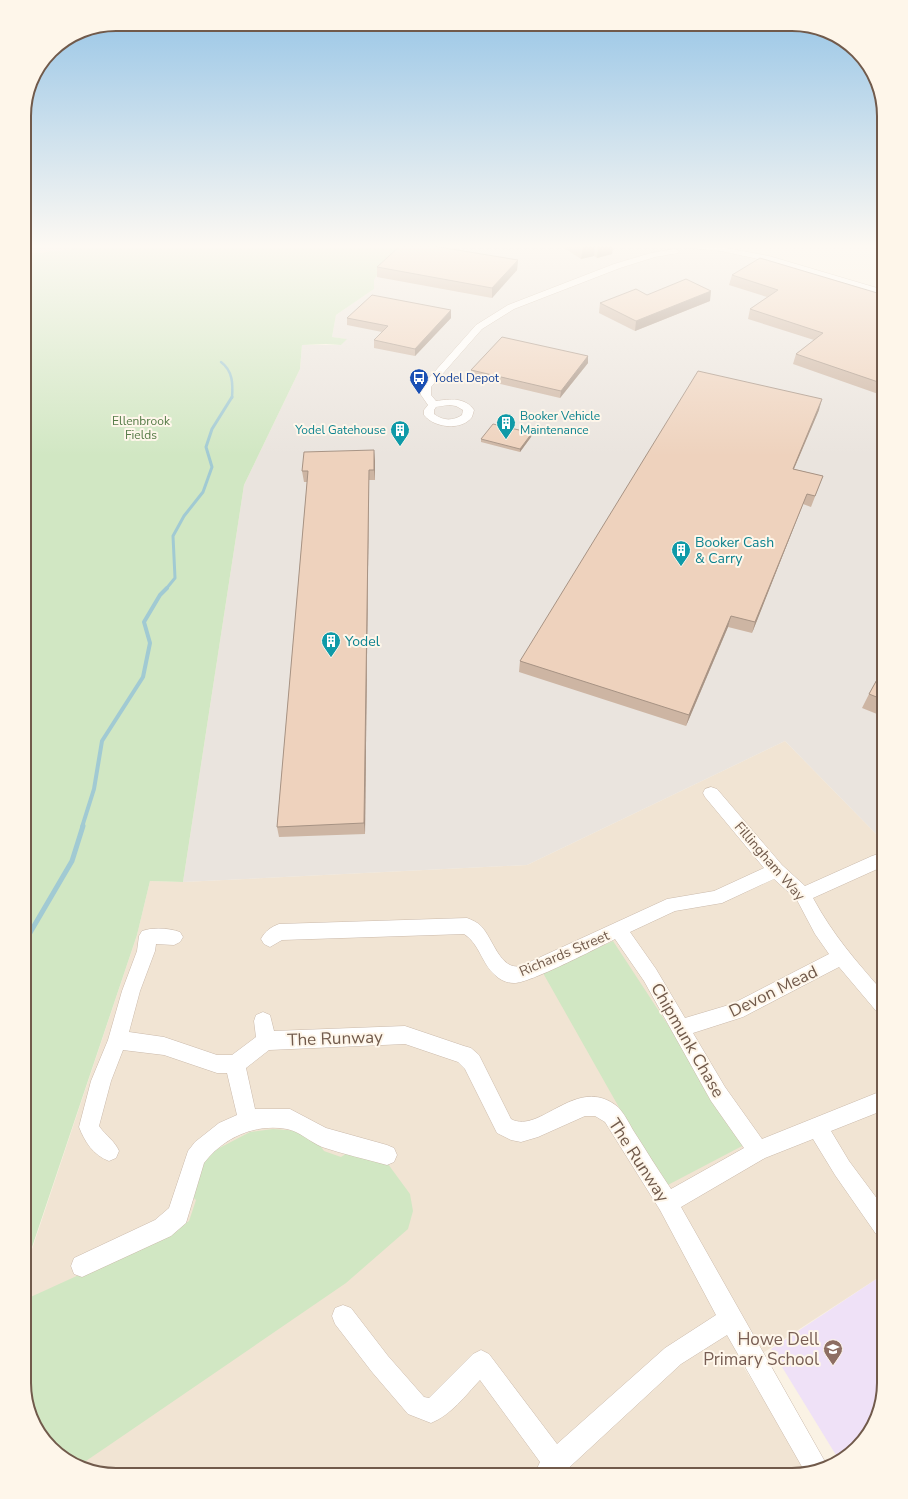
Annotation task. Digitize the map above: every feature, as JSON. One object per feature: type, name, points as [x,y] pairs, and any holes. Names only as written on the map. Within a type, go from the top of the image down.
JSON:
[{"type":"street","points":[[433,405],[426,396],[426,387],[431,380],[479,328],[497,316]]},
{"type":"street","points":[[431,380],[441,398],[449,402]]},
{"type":"street","points":[[449,402],[455,402],[466,406],[469,410],[467,417],[463,420],[451,423],[437,421],[429,415],[429,410],[433,405],[449,402]]},
{"type":"street","name":"Fillingham Way","points":[[711,793],[776,870],[803,896],[820,929],[840,957],[877,997]]},
{"type":"street","points":[[803,896],[877,861]]},
{"type":"street","name":"Richards Street","points":[[270,939],[279,932],[467,926],[474,928],[495,962],[504,972],[509,975],[515,975],[673,904],[716,898],[776,870]]},
{"type":"street","name":"Chipmunk Chase","points":[[618,930],[650,975],[718,1094],[758,1151]]},
{"type":"street","points":[[109,1150],[97,1141],[89,1127],[100,1081],[117,1040],[131,991],[146,951],[148,936],[174,937]]},
{"type":"street","name":"Devon Mead","points":[[681,1028],[736,1011],[840,957]]},
{"type":"street","points":[[117,1040],[164,1046],[217,1064],[235,1064],[266,1041],[263,1021]]},
{"type":"street","name":"The Runway","points":[[266,1041],[405,1035],[464,1055],[472,1062],[504,1126],[511,1130],[521,1132],[538,1127],[584,1106],[598,1106],[612,1115],[667,1203],[731,1319],[815,1465]]},
{"type":"street","points":[[235,1064],[248,1120]]},
{"type":"street","points":[[667,1203],[758,1151],[877,1103]]},
{"type":"street","points":[[82,1266],[120,1250],[168,1224],[178,1215],[195,1158],[202,1149],[226,1130],[248,1120],[274,1118],[290,1119],[323,1137],[388,1155]]},
{"type":"street","points":[[818,1127],[842,1168],[877,1216]]},
{"type":"street","points":[[343,1316],[380,1364],[416,1406],[431,1411],[442,1403],[481,1362],[549,1468]]},
{"type":"street","points":[[551,1468],[673,1356],[731,1319]]},
{"type":"shaded area","points":[[336,316],[877,316],[877,835],[785,741],[527,865],[183,882],[244,485],[300,369],[302,345],[341,345],[346,339],[332,337]]},
{"type":"shaded area","points":[[785,741],[877,835],[877,1279],[743,1366],[805,1467],[792,1468],[110,1468],[88,1464],[69,1454],[60,1447],[45,1430],[40,1421],[35,1411],[32,1394],[31,1252],[137,935],[150,881],[183,882],[527,865]]},
{"type":"shaded area","name":"Howe Dell Primary School","points":[[877,1279],[877,1383],[874,1405],[871,1416],[863,1430],[848,1447],[839,1454],[836,1456],[771,1349]]},
{"type":"green space","name":"Ellenbrook Fields","points":[[31,316],[336,316],[332,337],[347,339],[341,345],[302,345],[300,369],[244,485],[183,882],[150,881],[137,935],[31,1250]]},
{"type":"green space","points":[[613,941],[746,1144],[664,1187],[543,973]]},
{"type":"green space","points":[[273,1129],[300,1131],[319,1144],[324,1151],[341,1157],[347,1153],[388,1164],[410,1194],[413,1211],[408,1229],[346,1283],[84,1462],[78,1459],[69,1454],[52,1439],[45,1430],[35,1411],[31,1383],[31,1297],[160,1238],[189,1221],[196,1200],[190,1195],[204,1156],[250,1132]]},
{"type":"building","points":[[349,316],[446,316],[415,349],[374,340],[388,326],[347,318]]},
{"type":"building","points":[[626,316],[649,316],[636,321]]},
{"type":"building","points":[[771,316],[877,316],[877,382],[796,354],[823,333]]},
{"type":"building","points":[[502,337],[588,356],[561,391],[471,370]]},
{"type":"building","name":"Booker Cash & Carry","points":[[698,371],[822,399],[793,469],[823,476],[815,496],[807,494],[755,622],[731,616],[689,715],[520,661]]},
{"type":"building","name":"Booker Vehicle Maintenance","points":[[493,424],[532,433],[520,449],[481,439]]},
{"type":"building","name":"Yodel","points":[[374,450],[374,470],[369,470],[364,823],[277,827],[308,471],[302,471],[304,452]]},
{"type":"building","points":[[877,680],[877,697],[869,694]]},
{"type":"waterway","points":[[221,362],[228,369],[230,374],[232,383],[232,397]]},
{"type":"waterway","points":[[166,589],[175,578],[173,536],[184,516],[203,492],[212,467],[206,447],[212,429],[232,397]]},
{"type":"waterway","points":[[82,827],[94,789],[102,741],[143,677],[150,643],[144,622],[160,595],[166,589]]},
{"type":"waterway","points":[[31,931],[72,861],[83,826]]},
{"type":"place","name":"Yodel Depot","points":[[419,395]]},
{"type":"place","name":"Booker Vehicle Maintenance","points":[[506,440]]},
{"type":"place","name":"Yodel Gatehouse","points":[[400,447]]},
{"type":"place","name":"Booker Cash & Carry","points":[[681,567]]},
{"type":"place","name":"Yodel","points":[[331,658]]},
{"type":"place","name":"Howe Dell Primary School","points":[[833,1366]]}]
